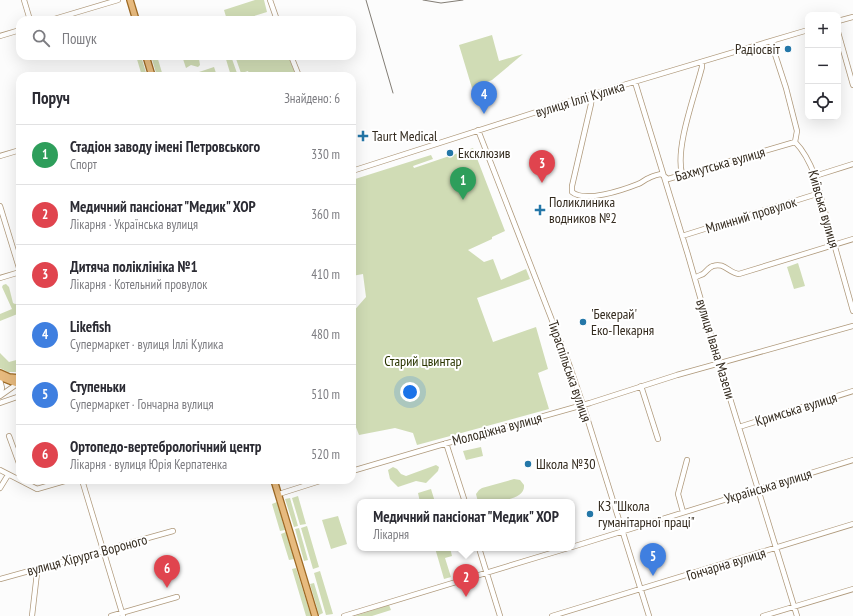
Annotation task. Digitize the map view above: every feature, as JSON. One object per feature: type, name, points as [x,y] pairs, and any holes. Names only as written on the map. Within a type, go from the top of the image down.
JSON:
[{"type":"main road","points":[[130,0],[135,16]]},
{"type":"main road","points":[[147,60],[151,72]]},
{"type":"main road","points":[[0,373],[9,377],[16,378]]},
{"type":"main road","points":[[0,378],[16,383]]},
{"type":"main road","points":[[275,484],[315,616]]},
{"type":"street","points":[[24,0],[29,16]]},
{"type":"street","points":[[64,16],[118,0]]},
{"type":"street","points":[[270,0],[276,16]]},
{"type":"street","points":[[841,20],[853,17]]},
{"type":"street","points":[[0,36],[16,31]]},
{"type":"street","name":"вулиця Іллі Кулика","points":[[356,170],[478,130],[805,31]]},
{"type":"street","points":[[771,42],[786,88],[797,131],[795,142]]},
{"type":"street","points":[[841,43],[853,85]]},
{"type":"street","points":[[293,60],[297,72]]},
{"type":"street","points":[[682,174],[682,144],[702,62]]},
{"type":"street","name":"вулиця Івана Мазепи","points":[[635,82],[797,616]]},
{"type":"street","name":"Бахмутська вулиця","points":[[592,95],[572,186],[572,192],[577,196],[601,196],[639,184],[650,177],[661,174],[668,179],[795,142]]},
{"type":"street","name":"Тираспільська вулиця","points":[[478,130],[554,324],[583,405],[649,616]]},
{"type":"street","name":"Київська вулиця","points":[[795,142],[803,150],[809,160],[815,176],[853,311]]},
{"type":"street","points":[[0,156],[16,151]]},
{"type":"street","points":[[815,176],[853,164]]},
{"type":"street","name":"Млинний провулок","points":[[682,236],[820,193]]},
{"type":"street","points":[[0,206],[16,259]]},
{"type":"street","points":[[695,278],[714,265],[721,265],[735,274],[739,274],[853,239]]},
{"type":"street","points":[[0,278],[16,273]]},
{"type":"street","name":"Молодіжна вулиця","points":[[356,470],[583,405],[719,363],[853,326]]},
{"type":"street","points":[[0,378],[2,385],[0,396]]},
{"type":"street","points":[[0,396],[16,386]]},
{"type":"street","points":[[641,386],[658,439]]},
{"type":"street","name":"Кримська вулиця","points":[[739,427],[853,391]]},
{"type":"street","points":[[0,403],[16,397]]},
{"type":"street","points":[[9,436],[16,455]]},
{"type":"street","points":[[446,443],[464,499]]},
{"type":"street","points":[[683,512],[678,494],[687,460]]},
{"type":"street","name":"Українська вулиця","points":[[575,546],[853,460]]},
{"type":"street","points":[[0,470],[16,478]]},
{"type":"street","points":[[0,488],[8,475]]},
{"type":"street","points":[[29,484],[37,488],[52,484]]},
{"type":"street","points":[[83,484],[122,615]]},
{"type":"street","points":[[279,494],[310,484]]},
{"type":"street","name":"Гончарна вулиця","points":[[552,616],[853,524]]},
{"type":"street","name":"вулиця Хірурга Вороного","points":[[0,579],[173,531]]},
{"type":"street","points":[[480,551],[500,616]]},
{"type":"street","points":[[344,616],[558,551]]},
{"type":"street","points":[[32,616],[37,572],[36,569]]},
{"type":"street","points":[[763,616],[853,589]]},
{"type":"street","points":[[111,616],[122,615],[177,597]]},
{"type":"green space","points":[[255,0],[264,0],[267,12],[254,16],[226,16],[224,10]]},
{"type":"green space","points":[[492,35],[499,61],[523,54],[492,80],[472,88],[459,45]]},
{"type":"green space","points":[[137,60],[142,60],[146,72],[141,72]]},
{"type":"green space","points":[[152,60],[158,60],[162,72],[156,72]]},
{"type":"green space","points":[[183,60],[199,60],[200,65],[198,67],[191,65],[186,68]]},
{"type":"green space","points":[[226,60],[232,60],[237,72],[230,72]]},
{"type":"green space","points":[[236,60],[290,60],[294,72],[248,71],[241,72]]},
{"type":"green space","points":[[214,67],[216,72],[199,72]]},
{"type":"green space","name":"Старий цвинтар","points":[[473,148],[505,231],[468,250],[484,262],[493,259],[501,280],[526,269],[530,279],[477,298],[493,342],[536,327],[548,369],[538,373],[549,409],[417,445],[413,433],[395,428],[359,435],[356,427],[356,308],[366,297],[363,274],[356,275],[356,179],[431,155],[433,159],[413,166],[414,168]]},
{"type":"green space","points":[[798,263],[805,286],[794,289],[787,267]]},
{"type":"green space","points":[[6,284],[9,287],[13,303],[16,304],[16,315],[0,321],[0,314],[12,309],[2,287]]},
{"type":"green space","points":[[0,353],[9,362],[16,360],[16,372],[8,372],[0,368]]},
{"type":"green space","points":[[481,447],[483,456],[466,460],[463,451]]},
{"type":"green space","points":[[436,465],[439,467],[438,471],[426,483],[416,481],[398,487],[390,479],[388,470],[393,467],[401,474],[406,476]]},
{"type":"green space","points":[[514,479],[520,480],[524,485],[523,491],[519,495],[510,499],[477,499],[476,494],[482,488]]},
{"type":"green space","points":[[431,489],[434,499],[419,499],[418,493]]},
{"type":"green space","points":[[298,496],[306,524],[300,525],[292,498]]},
{"type":"green space","points":[[290,498],[298,526],[294,527],[285,499]]},
{"type":"green space","points":[[277,502],[285,530],[280,531],[272,504]]},
{"type":"green space","points":[[338,516],[347,544],[331,549],[322,520]]},
{"type":"green space","points":[[307,526],[319,567],[313,569],[301,528]]},
{"type":"green space","points":[[299,528],[308,560],[304,561],[295,529]]},
{"type":"green space","points":[[286,532],[294,559],[289,560],[281,534]]},
{"type":"green space","points":[[436,551],[451,551],[452,556],[445,558],[451,577],[444,579]]},
{"type":"green space","points":[[296,568],[311,616],[306,616],[292,569]]},
{"type":"green space","points":[[320,571],[333,614],[326,615],[314,573]]},
{"type":"green space","points":[[314,583],[323,613],[319,615],[310,584]]},
{"type":"green space","points":[[389,605],[391,610],[372,616],[355,616]]},
{"type":"railway","points":[[366,0],[393,93]]},
{"type":"railway","points":[[423,0],[441,3],[463,0]]},
{"type":"place","name":"Радіосвіт","points":[[788,49]]},
{"type":"place","name":"Likefish","points":[[484,114]]},
{"type":"place","name":"Taurt Medical","points":[[363,136]]},
{"type":"place","name":"Ексклюзив","points":[[450,153]]},
{"type":"place","name":"Дитяча поліклініка №1","points":[[542,183]]},
{"type":"place","name":"Стадіон заводу імені Петровського","points":[[463,200]]},
{"type":"place","name":"Поликлиника водников №2","points":[[540,210]]},
{"type":"place","name":"'Бекерай' Еко-Пекарня","points":[[583,322]]},
{"type":"place","name":"Школа №30","points":[[528,464]]},
{"type":"place","name":"КЗ \"Школа гуманітарної праці\"","points":[[590,514]]},
{"type":"place","name":"Ступеньки","points":[[653,576]]},
{"type":"place","name":"Ортопедо-вертебрологічний центр","points":[[167,588]]},
{"type":"place","name":"Медичний пансіонат \"Медик\" ХОР","points":[[466,597]]}]
